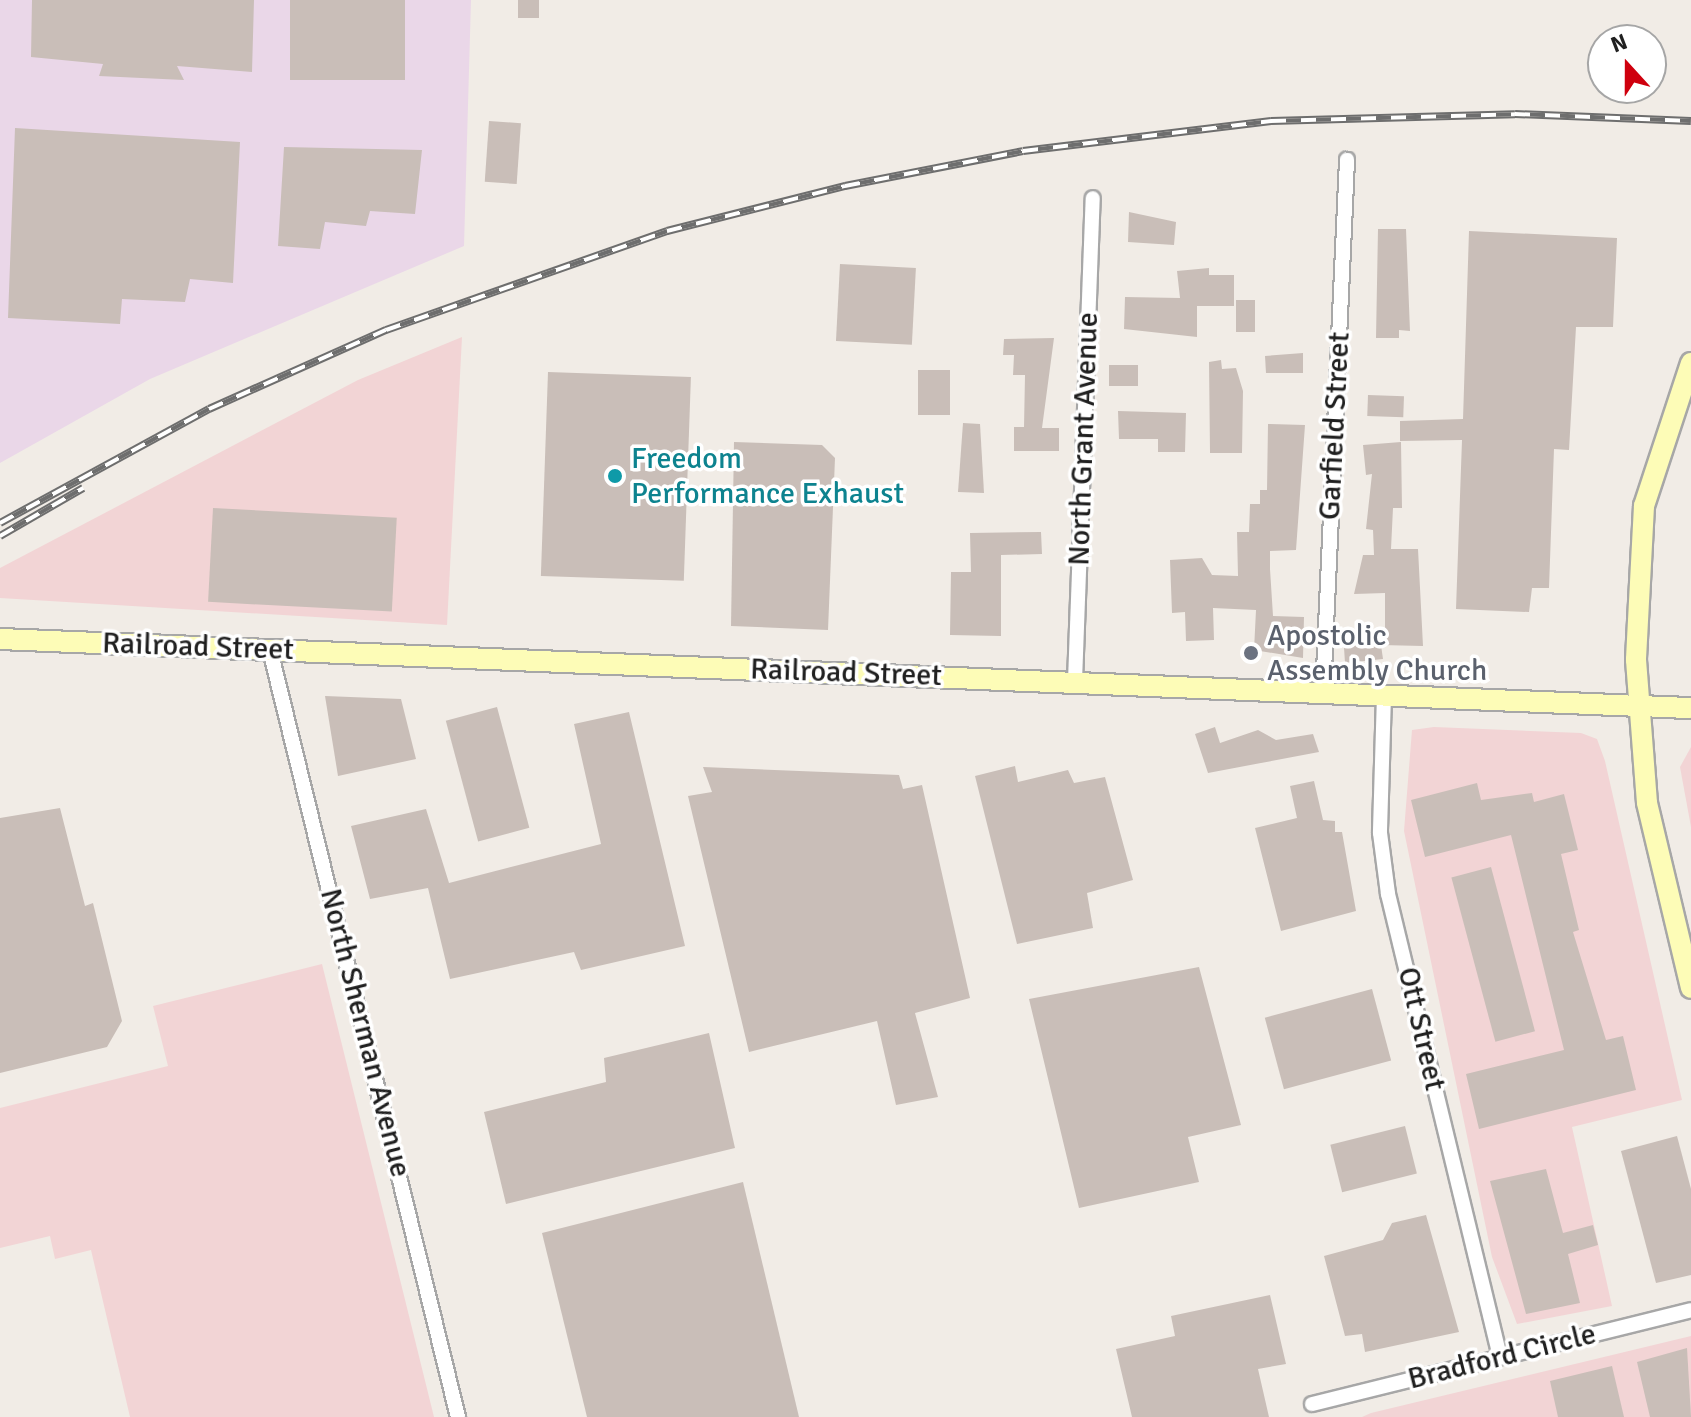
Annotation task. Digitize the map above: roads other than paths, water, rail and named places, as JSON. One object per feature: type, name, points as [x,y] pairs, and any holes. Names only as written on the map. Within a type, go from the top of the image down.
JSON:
[{"type":"main road","points":[[1691,363],[1644,506],[1636,706],[1647,803],[1691,988]]},
{"type":"main road","name":"Railroad Street","points":[[0,639],[1691,708]]},
{"type":"street","name":"Garfield Street","points":[[1323,693],[1347,160]]},
{"type":"street","name":"North Grant Avenue","points":[[1075,681],[1093,198]]},
{"type":"street","name":"North Sherman Avenue","points":[[270,650],[458,1417]]},
{"type":"street","name":"Ott Street","points":[[1384,695],[1380,833],[1388,894],[1500,1357]]},
{"type":"street","name":"Bradford Circle","points":[[1312,1404],[1691,1310]]},
{"type":"railway","points":[[0,523],[209,409],[386,330],[667,231],[845,186],[1023,151],[1271,121],[1515,114],[1691,121]]},
{"type":"railway","points":[[0,536],[83,488]]},
{"type":"place","name":"Freedom Performance Exhaust","points":[[615,476]]},
{"type":"place","name":"Apostolic Assembly Church","points":[[1251,653]]}]
